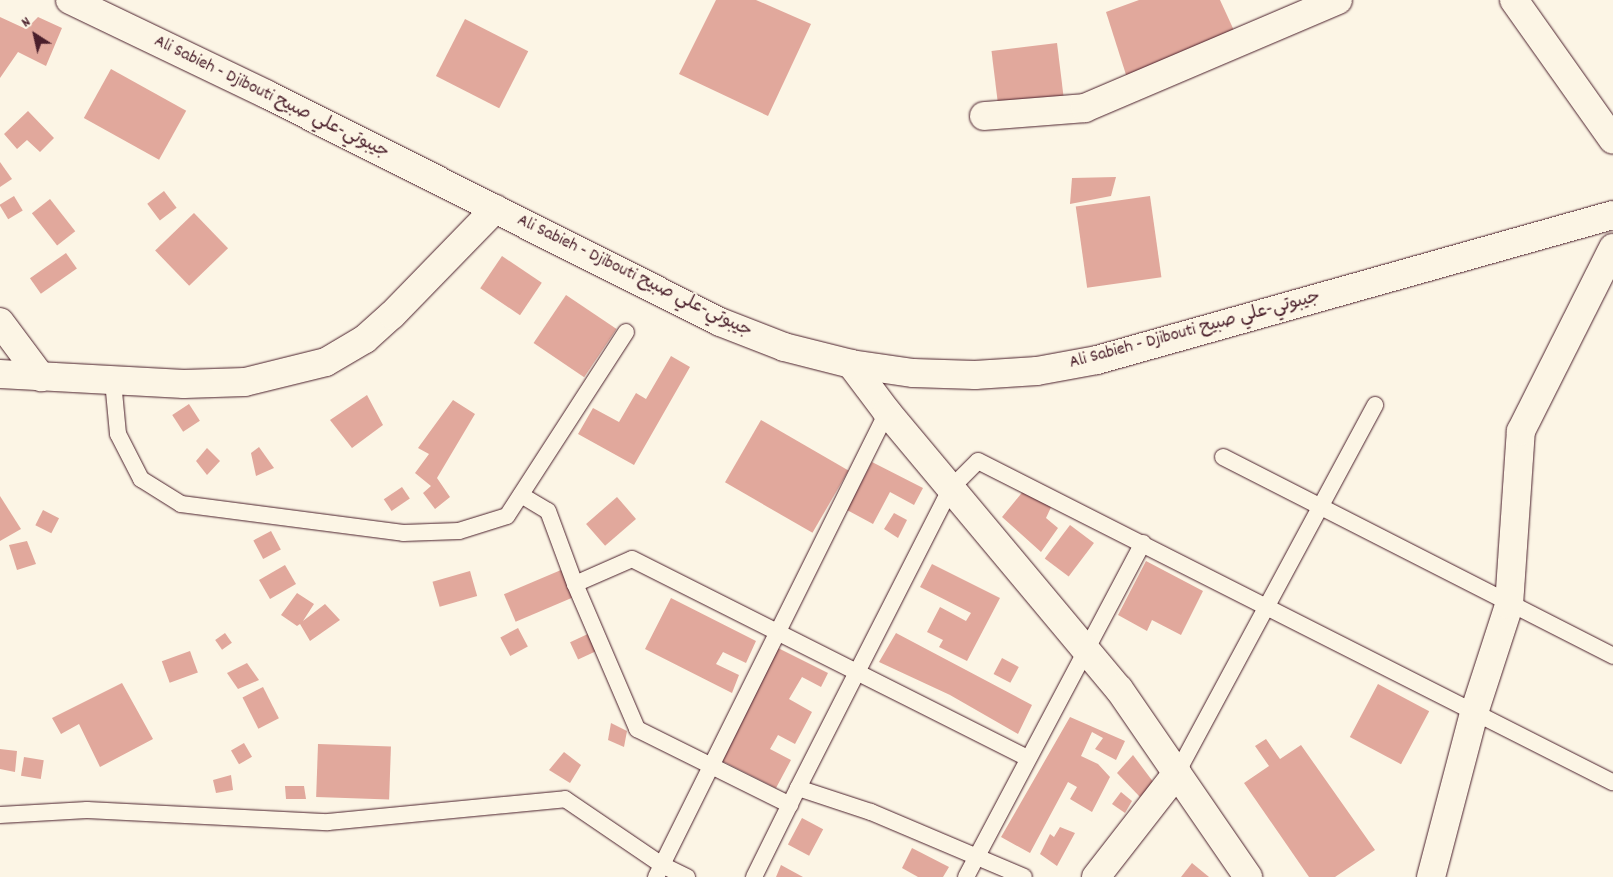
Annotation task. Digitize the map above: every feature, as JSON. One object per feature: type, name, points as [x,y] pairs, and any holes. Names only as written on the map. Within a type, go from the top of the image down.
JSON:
[{"type":"street","name":"Ali Sabieh - Djibouti جيبوتي-علي صبيح","points":[[70,0],[720,322],[784,347],[851,364],[913,373],[975,375],[1037,371],[1097,360],[1613,215]]},
{"type":"street","points":[[984,116],[1085,108],[1338,0]]},
{"type":"street","points":[[1514,0],[1613,140]]},
{"type":"street","points":[[0,374],[113,381],[245,382],[326,362],[366,339],[495,209]]},
{"type":"street","points":[[1431,877],[1474,713],[1509,605],[1521,431],[1613,248]]},
{"type":"street","points":[[0,322],[41,377]]},
{"type":"street","points":[[851,364],[887,412],[1119,689],[1248,877]]},
{"type":"street","points":[[1096,877],[1177,773]]},
{"type":"lane","points":[[113,381],[118,434],[141,479],[182,504],[402,533],[459,531],[507,516],[626,332]]},
{"type":"lane","points":[[1177,773],[1374,405]]},
{"type":"lane","points":[[659,871],[887,412]]},
{"type":"lane","points":[[1223,457],[1509,605],[1613,656]]},
{"type":"lane","points":[[754,877],[951,488],[978,461],[1612,782]]},
{"type":"lane","points":[[521,494],[548,511],[574,584],[637,729],[790,806]]},
{"type":"lane","points":[[966,877],[975,856],[1143,543]]},
{"type":"lane","points":[[574,584],[632,559],[1028,758]]},
{"type":"lane","points":[[798,788],[871,812],[1024,877]]},
{"type":"lane","points":[[0,815],[87,810],[328,822],[565,800],[659,871],[687,877]]},
{"type":"building","points":[[716,0],[756,0],[811,24],[768,116],[679,74]]},
{"type":"building","points":[[1139,0],[1220,0],[1237,37],[1128,81],[1106,12]]},
{"type":"building","points":[[0,17],[26,29],[38,17],[62,28],[46,66],[18,52],[0,78]]},
{"type":"building","points":[[465,19],[528,51],[499,108],[436,76]]},
{"type":"building","points":[[1057,43],[1064,99],[998,107],[991,51]]},
{"type":"building","points":[[111,69],[186,111],[159,160],[84,118]]},
{"type":"building","points":[[28,111],[54,138],[40,152],[27,140],[17,149],[4,134]]},
{"type":"building","points":[[0,162],[12,179],[0,187]]},
{"type":"building","points":[[1116,177],[1111,196],[1070,204],[1072,178]]},
{"type":"building","points":[[164,191],[177,208],[160,220],[147,204]]},
{"type":"building","points":[[14,196],[23,211],[8,219],[0,204]]},
{"type":"building","points":[[1150,196],[1161,277],[1087,288],[1076,206]]},
{"type":"building","points":[[50,199],[75,231],[57,245],[32,213]]},
{"type":"building","points":[[194,213],[228,248],[189,286],[155,251]]},
{"type":"building","points":[[66,253],[77,269],[41,294],[30,278]]},
{"type":"building","points":[[502,256],[542,283],[520,315],[480,288]]},
{"type":"building","points":[[566,295],[617,329],[584,377],[534,343]]},
{"type":"building","points":[[671,356],[690,367],[634,465],[578,434],[593,408],[619,422],[636,393],[646,399]]},
{"type":"building","points":[[367,395],[383,425],[352,448],[330,420]]},
{"type":"building","points":[[453,400],[475,414],[437,478],[450,497],[435,509],[423,493],[431,486],[415,473],[429,454],[418,448]]},
{"type":"building","points":[[189,404],[200,421],[183,432],[172,415]]},
{"type":"building","points":[[761,420],[848,471],[812,533],[725,482]]},
{"type":"building","points":[[259,447],[274,468],[256,476],[251,453]]},
{"type":"building","points":[[207,448],[220,461],[207,475],[196,461]]},
{"type":"building","points":[[872,462],[923,488],[914,505],[890,492],[873,524],[847,510]]},
{"type":"building","points":[[402,487],[410,499],[392,511],[384,499]]},
{"type":"building","points":[[1025,489],[1052,505],[1046,518],[1058,528],[1041,552],[1002,517]]},
{"type":"building","points":[[0,496],[21,529],[0,541]]},
{"type":"building","points":[[617,497],[636,519],[605,546],[586,524]]},
{"type":"building","points":[[43,510],[59,518],[51,533],[35,525]]},
{"type":"building","points":[[894,513],[907,520],[898,538],[884,529]]},
{"type":"building","points":[[1070,525],[1094,543],[1069,577],[1045,559]]},
{"type":"building","points":[[271,531],[281,550],[263,559],[253,540]]},
{"type":"building","points":[[27,541],[36,564],[17,570],[9,545]]},
{"type":"building","points":[[1146,561],[1203,591],[1181,635],[1152,620],[1147,631],[1118,615]]},
{"type":"building","points":[[932,564],[1000,598],[967,661],[939,647],[943,640],[927,632],[940,607],[966,621],[971,613],[920,587]]},
{"type":"building","points":[[285,565],[296,584],[270,599],[259,580]]},
{"type":"building","points":[[561,570],[573,598],[516,622],[504,594]]},
{"type":"building","points":[[470,571],[477,596],[440,607],[433,582]]},
{"type":"building","points":[[297,593],[314,604],[303,621],[325,604],[340,620],[310,641],[300,624],[297,626],[281,615]]},
{"type":"building","points":[[671,598],[756,641],[746,663],[723,652],[716,664],[739,675],[732,693],[645,649]]},
{"type":"building","points":[[518,628],[528,647],[510,656],[500,637]]},
{"type":"building","points":[[225,633],[232,643],[222,650],[215,640]]},
{"type":"building","points":[[590,633],[598,650],[578,660],[570,642]]},
{"type":"building","points":[[896,633],[1032,705],[1018,734],[950,695],[879,662]]},
{"type":"building","points":[[778,648],[828,673],[821,687],[802,677],[789,699],[812,712],[795,744],[778,735],[770,749],[791,760],[776,788],[720,760]]},
{"type":"building","points":[[190,651],[198,673],[170,683],[162,661]]},
{"type":"building","points":[[1002,658],[1019,667],[1010,683],[994,674]]},
{"type":"building","points":[[247,663],[259,680],[238,689],[227,673]]},
{"type":"building","points":[[122,683],[153,739],[100,767],[79,724],[61,734],[52,718]]},
{"type":"building","points":[[1378,684],[1429,711],[1401,764],[1350,737]]},
{"type":"building","points":[[263,687],[279,718],[258,729],[243,697]]},
{"type":"building","points":[[1070,717],[1125,741],[1116,760],[1095,749],[1103,738],[1092,732],[1081,756],[1098,764],[1110,777],[1092,812],[1070,799],[1077,787],[1068,782],[1030,853],[1001,837]]},
{"type":"building","points":[[611,723],[627,731],[624,747],[608,740]]},
{"type":"building","points":[[1266,739],[1280,759],[1301,745],[1375,850],[1335,877],[1309,877],[1244,783],[1269,766],[1255,746]]},
{"type":"building","points":[[244,743],[252,757],[239,764],[231,750]]},
{"type":"building","points":[[318,744],[391,747],[389,800],[316,797]]},
{"type":"building","points":[[0,749],[17,751],[15,772],[0,769]]},
{"type":"building","points":[[564,752],[581,765],[570,783],[549,770]]},
{"type":"building","points":[[1133,755],[1154,783],[1140,797],[1117,773]]},
{"type":"building","points":[[24,757],[44,760],[41,779],[21,776]]},
{"type":"building","points":[[231,775],[233,790],[216,793],[213,780]]},
{"type":"building","points":[[285,786],[304,786],[306,799],[286,799]]},
{"type":"building","points":[[1121,792],[1132,801],[1125,813],[1112,804]]},
{"type":"building","points":[[802,818],[823,829],[809,856],[788,844]]},
{"type":"building","points":[[1060,827],[1075,833],[1057,866],[1040,854],[1050,834],[1054,837]]},
{"type":"building","points":[[912,848],[949,867],[943,877],[918,877],[902,868]]},
{"type":"building","points":[[1192,863],[1209,877],[1181,877]]},
{"type":"building","points":[[781,865],[803,877],[776,877]]}]
